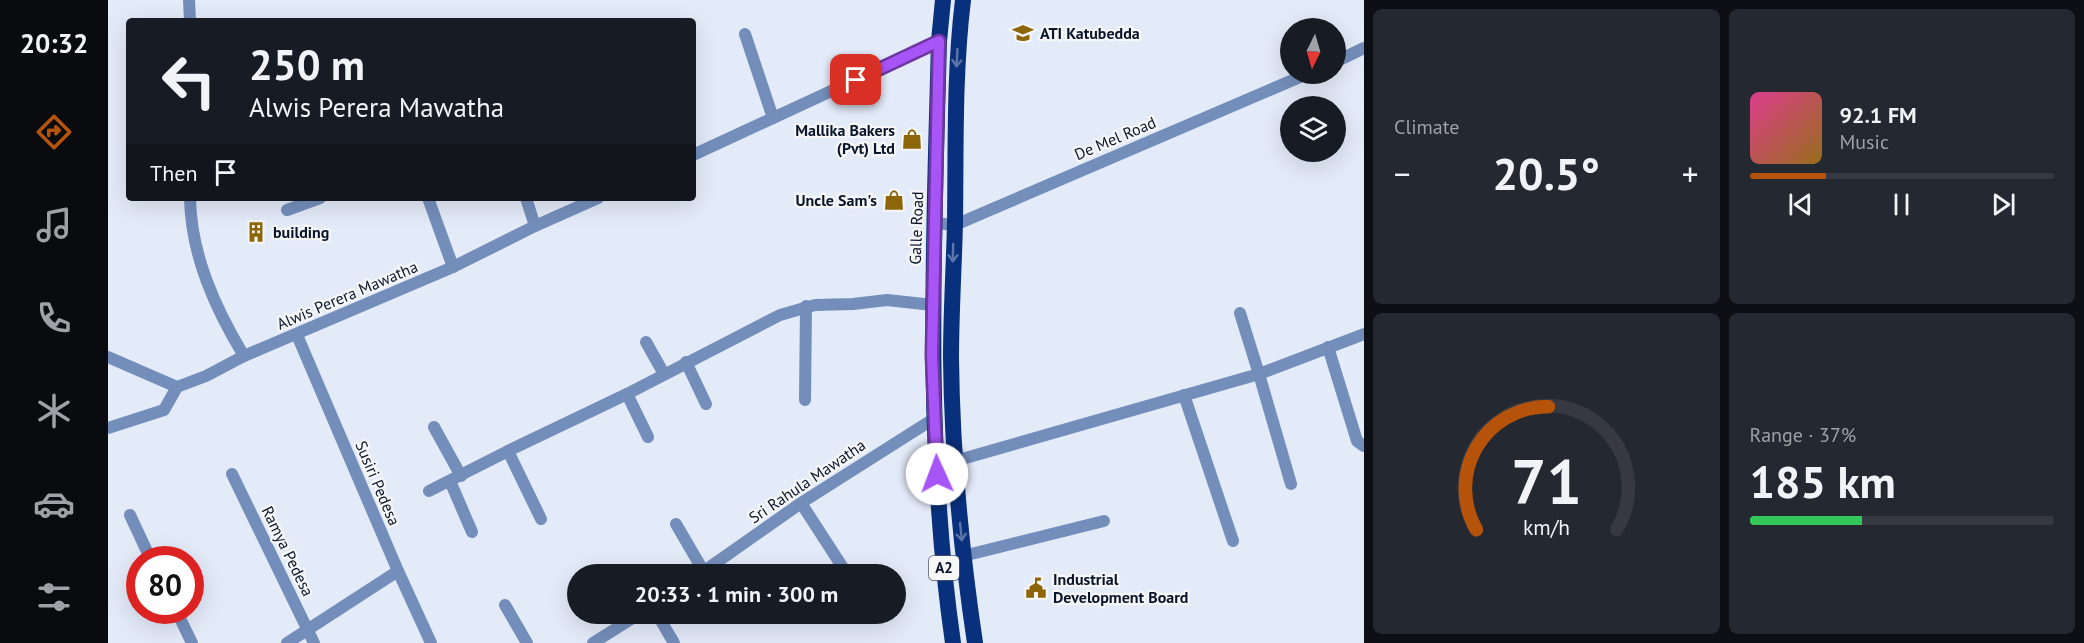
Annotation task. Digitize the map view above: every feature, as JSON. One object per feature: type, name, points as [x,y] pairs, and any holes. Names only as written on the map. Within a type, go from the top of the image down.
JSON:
[{"type":"highway","name":"Galle Road","points":[[944,0],[939,41],[933,305],[938,493],[946,594],[953,643]]},
{"type":"highway","name":"A2","points":[[963,0],[958,39],[954,115],[955,225],[951,358],[955,461],[963,556],[975,643]]},
{"type":"street","points":[[189,0],[189,18]]},
{"type":"street","points":[[745,34],[773,118]]},
{"type":"street","points":[[696,154],[939,41]]},
{"type":"street","points":[[1346,57],[1364,48]]},
{"type":"street","name":"De Mel Road","points":[[934,223],[955,225],[1284,84]]},
{"type":"street","points":[[190,201],[192,227],[207,283],[226,327],[243,356]]},
{"type":"street","points":[[287,210],[312,201]]},
{"type":"street","points":[[429,201],[453,267]]},
{"type":"street","points":[[527,201],[535,226]]},
{"type":"street","name":"Alwis Perera Mawatha","points":[[177,387],[206,376],[243,356],[453,267],[591,201]]},
{"type":"street","points":[[429,491],[508,450],[627,394],[780,315],[806,306],[887,300],[933,305]]},
{"type":"street","points":[[804,400],[806,306]]},
{"type":"street","points":[[1240,312],[1291,484]]},
{"type":"street","points":[[955,461],[1259,374],[1364,334]]},
{"type":"street","name":"Susiri Pedesa","points":[[297,335],[431,643]]},
{"type":"street","points":[[646,342],[664,374]]},
{"type":"street","points":[[1328,347],[1357,441],[1364,446]]},
{"type":"street","points":[[108,357],[177,387],[164,410],[108,428]]},
{"type":"street","points":[[686,362],[706,404]]},
{"type":"street","points":[[627,394],[648,437]]},
{"type":"street","points":[[1184,394],[1233,541]]},
{"type":"street","name":"Sri Rahula Mawatha","points":[[715,564],[801,503],[935,418]]},
{"type":"street","points":[[434,427],[455,478],[472,532]]},
{"type":"street","points":[[508,450],[541,519]]},
{"type":"street","name":"Ramya Pedesa","points":[[232,474],[314,643]]},
{"type":"street","points":[[801,503],[841,564]]},
{"type":"street","points":[[130,515],[144,546]]},
{"type":"street","points":[[963,556],[1104,521]]},
{"type":"street","points":[[676,524],[697,564]]},
{"type":"street","points":[[287,643],[398,571]]},
{"type":"street","points":[[505,605],[527,643]]},
{"type":"street","points":[[183,624],[192,643]]},
{"type":"street","points":[[593,643],[623,624]]},
{"type":"street","points":[[663,624],[674,643]]},
{"type":"place","name":"ATI Katubedda","points":[[1023,33]]},
{"type":"place","name":"Mallika Bakers (Pvt) Ltd","points":[[912,139]]},
{"type":"place","name":"Uncle Sam's","points":[[894,200]]},
{"type":"place","name":"building","points":[[256,232]]},
{"type":"place","name":"Industrial Development Board","points":[[1036,588]]},
{"type":"route","points":[[856,80],[939,41],[932,355],[937,474]]}]
